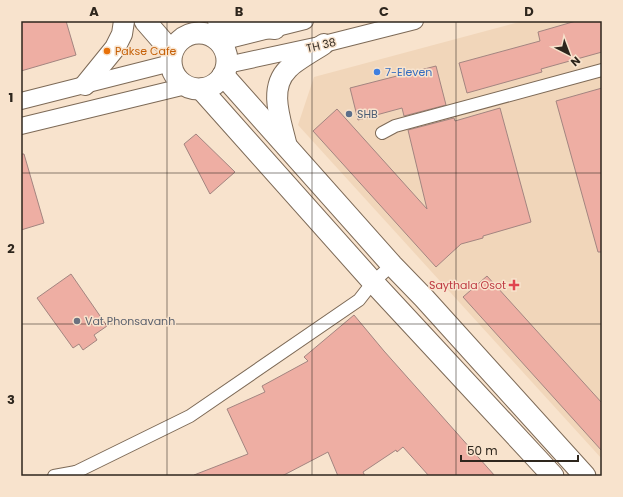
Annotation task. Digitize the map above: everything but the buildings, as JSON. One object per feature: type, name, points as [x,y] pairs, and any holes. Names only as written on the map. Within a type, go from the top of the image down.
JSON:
[{"type":"highway","points":[[145,21],[172,58],[174,72],[179,80],[194,87],[553,476]]},
{"type":"highway","points":[[172,58],[186,27],[208,34],[221,42],[226,52],[225,70],[214,85],[194,87]]},
{"type":"highway","points":[[225,70],[287,147],[392,265],[424,298],[585,476]]},
{"type":"main road","points":[[85,85],[115,48],[122,34],[124,21]]},
{"type":"main road","points":[[218,21],[226,24],[275,28]]},
{"type":"main road","points":[[287,147],[276,99],[279,82],[288,69],[324,44]]},
{"type":"street","points":[[221,42],[305,21]]},
{"type":"street","name":"TH 38","points":[[225,70],[415,21]]},
{"type":"street","points":[[21,101],[85,85],[172,58]]},
{"type":"street","points":[[382,133],[395,126],[602,70]]},
{"type":"street","points":[[21,126],[194,87]]},
{"type":"street","points":[[54,476],[77,474],[190,416],[359,300],[373,282],[392,265]]},
{"type":"shaded area","points":[[523,21],[602,21],[602,459],[298,125],[314,77]]},
{"type":"place","name":"Pakse Cafe","points":[[107,51]]},
{"type":"place","name":"7-Eleven","points":[[377,72]]},
{"type":"place","name":"SHB","points":[[349,114]]},
{"type":"place","name":"Saythala Osot","points":[[514,285]]},
{"type":"place","name":"Vat Phonsavanh","points":[[77,321]]}]
